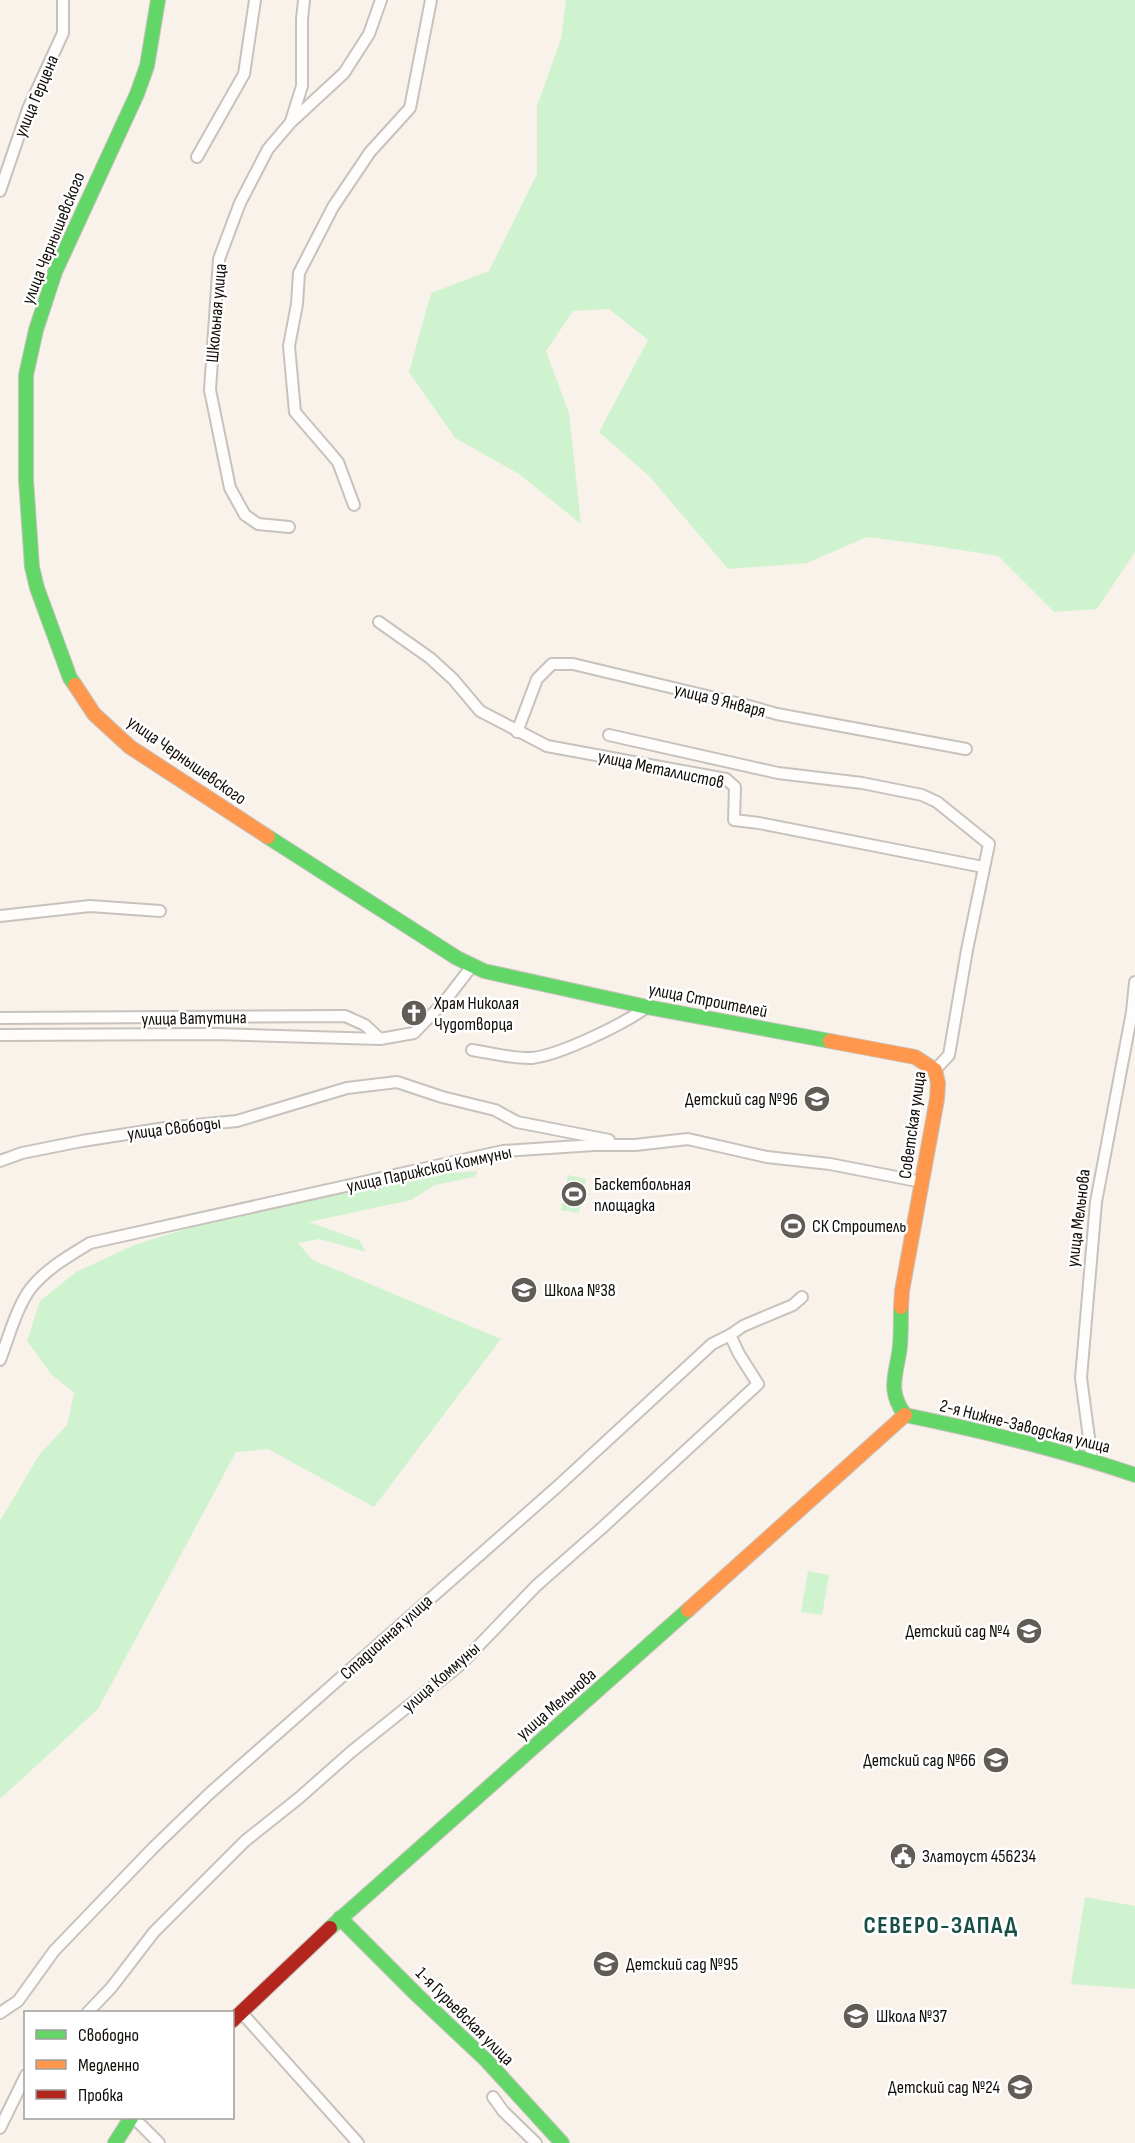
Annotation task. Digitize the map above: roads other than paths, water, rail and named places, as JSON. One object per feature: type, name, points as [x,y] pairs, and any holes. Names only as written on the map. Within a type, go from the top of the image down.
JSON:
[{"type":"main road","name":"улица Чернышевского","points":[[158,0],[147,66],[137,93],[54,272],[36,330],[26,375],[26,480],[32,567],[37,588],[70,678],[94,714],[130,747],[306,862],[472,966]]},
{"type":"main road","name":"улица Строителей","points":[[472,966],[494,974],[646,1007],[915,1057],[935,1070]]},
{"type":"main road","name":"Советская улица","points":[[905,1415],[897,1404],[893,1380],[900,1347],[902,1291],[937,1099],[938,1083],[935,1070]]},
{"type":"main road","name":"2-я Нижне-Заводская улица","points":[[905,1415],[959,1426],[1092,1460],[1135,1475]]},
{"type":"main road","name":"улица Мельнова","points":[[237,2017],[340,1918],[573,1714],[905,1415]]},
{"type":"main road","name":"1-я Гурьевская улица","points":[[340,1918],[486,2060],[562,2143]]},
{"type":"main road","points":[[115,2143],[132,2119]]},
{"type":"street","name":"улица Герцена","points":[[0,191],[28,109],[63,33],[63,0]]},
{"type":"street","points":[[197,158],[244,74],[255,0]]},
{"type":"street","points":[[291,122],[302,86],[304,0]]},
{"type":"street","name":"Школьная улица","points":[[289,527],[258,524],[245,515],[230,488],[210,390],[219,259],[240,203],[268,149],[291,122],[344,74],[369,34],[381,0]]},
{"type":"street","points":[[354,505],[338,462],[295,412],[289,346],[297,304],[299,273],[333,207],[370,152],[410,108],[430,0]]},
{"type":"street","name":"улица Металлистов","points":[[379,622],[430,658],[453,679],[480,711],[547,746],[726,779],[735,787],[735,820],[759,822],[983,867]]},
{"type":"street","name":"улица 9 Января","points":[[517,732],[537,679],[552,664],[573,664],[777,714],[966,749]]},
{"type":"street","name":"улица Металлистов","points":[[609,735],[778,773],[862,783],[922,795],[937,802],[989,844]]},
{"type":"street","name":"Советская улица","points":[[935,1070],[949,1055],[989,844]]},
{"type":"street","points":[[0,916],[90,906],[160,911]]},
{"type":"street","name":"улица Ватутина","points":[[0,1035],[215,1034],[380,1039],[414,1033],[445,1001],[472,966]]},
{"type":"street","name":"улица Мельнова","points":[[1092,1460],[1081,1377],[1096,1202],[1132,1012],[1135,982]]},
{"type":"street","points":[[472,1050],[530,1058],[549,1055],[631,1019],[646,1007]]},
{"type":"street","name":"улица Ватутина","points":[[0,1018],[345,1016],[365,1025],[380,1039]]},
{"type":"street","name":"улица Свободы","points":[[0,1161],[22,1153],[82,1141],[165,1128],[237,1121],[346,1088],[397,1082],[442,1097],[495,1110],[517,1122],[635,1145]]},
{"type":"street","name":"улица Парижской Коммуны","points":[[0,1360],[17,1314],[31,1289],[57,1263],[90,1243],[503,1151],[594,1145],[635,1145],[688,1139],[767,1157],[830,1164],[922,1182]]},
{"type":"street","name":"Стадионная улица","points":[[0,2013],[18,2001],[54,1952],[154,1847],[210,1793],[558,1486],[712,1344],[742,1326],[793,1305],[802,1297]]},
{"type":"street","name":"улица Коммуны","points":[[90,2011],[111,1988],[154,1932],[245,1841],[461,1664],[536,1586],[758,1384],[738,1354],[730,1335]]},
{"type":"street","points":[[237,2017],[358,2143]]},
{"type":"street","points":[[0,2128],[24,2079]]},
{"type":"street","points":[[493,2097],[503,2111],[536,2143]]},
{"type":"street","points":[[134,2119],[159,2143]]},
{"type":"place","name":"Храм Николая Чудотворца","points":[[414,1013]]},
{"type":"place","name":"Детский сад №96","points":[[817,1099]]},
{"type":"place","name":"Баскетбольная площадка","points":[[574,1194]]},
{"type":"place","name":"СК Строитель","points":[[793,1226]]},
{"type":"place","name":"Школа №38","points":[[524,1290]]},
{"type":"place","name":"Детский сад №4","points":[[1029,1631]]},
{"type":"place","name":"Детский сад №66","points":[[996,1760]]},
{"type":"place","name":"Златоуст 456234","points":[[903,1856]]},
{"type":"place","name":"Детский сад №95","points":[[606,1964]]},
{"type":"place","name":"Школа №37","points":[[856,2016]]},
{"type":"place","name":"Детский сад №24","points":[[1020,2087]]},
{"type":"district","name":"СЕВЕРО-ЗАПАД","points":[[941,1925]]}]
